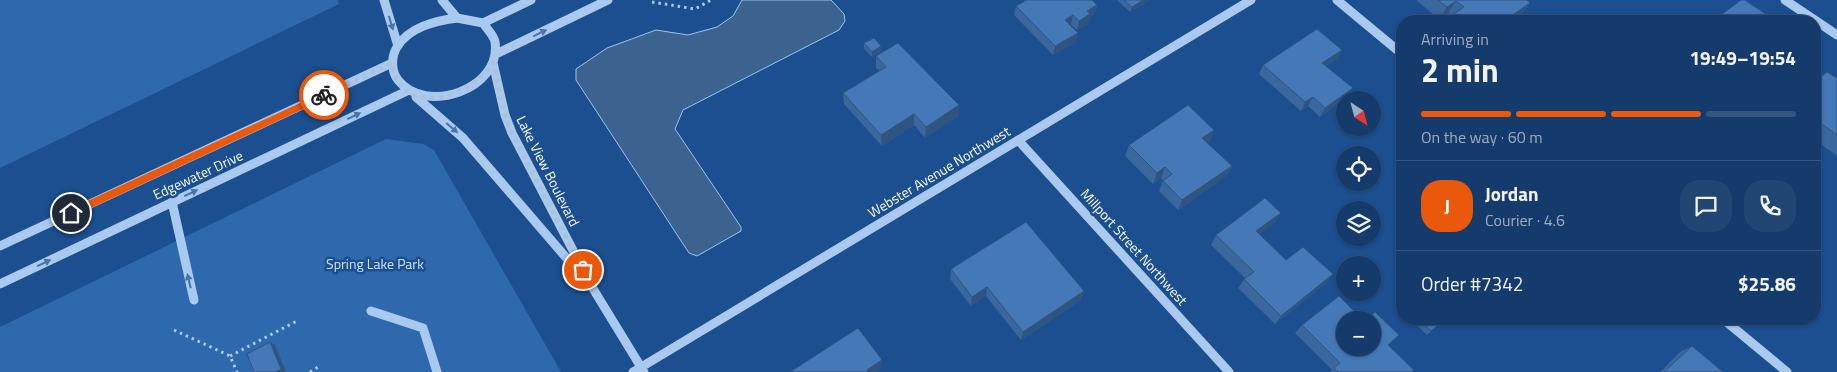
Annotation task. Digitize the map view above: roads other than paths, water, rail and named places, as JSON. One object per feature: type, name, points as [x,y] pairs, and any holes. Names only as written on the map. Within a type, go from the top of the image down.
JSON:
[{"type":"street","points":[[384,0],[398,46]]},
{"type":"street","points":[[442,0],[458,18]]},
{"type":"street","points":[[531,0],[483,23],[458,18],[429,24],[416,30],[398,46],[392,63],[398,84],[416,96],[447,96],[462,91],[481,79],[495,58],[608,0]]},
{"type":"street","name":"Webster Avenue Northwest","points":[[639,370],[1251,0]]},
{"type":"street","points":[[1337,0],[1396,49]]},
{"type":"street","points":[[1785,0],[1807,15]]},
{"type":"street","points":[[483,23],[495,41],[495,58]]},
{"type":"street","points":[[1821,24],[1837,35]]},
{"type":"street","name":"Lake View Boulevard","points":[[495,58],[505,115],[512,133],[592,287],[639,370]]},
{"type":"street","name":"Edgewater Drive","points":[[0,246],[392,63]]},
{"type":"street","name":"Edgewater Drive","points":[[0,284],[407,91]]},
{"type":"street","name":"Lake View Boulevard","points":[[416,96],[463,138],[592,287]]},
{"type":"street","name":"Millport Street Northwest","points":[[1018,140],[1230,372]]},
{"type":"street","points":[[172,202],[194,300]]},
{"type":"street","points":[[370,312],[423,328],[437,372]]},
{"type":"street","points":[[1730,325],[1787,372]]},
{"type":"park label","name":"Spring Lake Park","points":[[375,264]]}]
